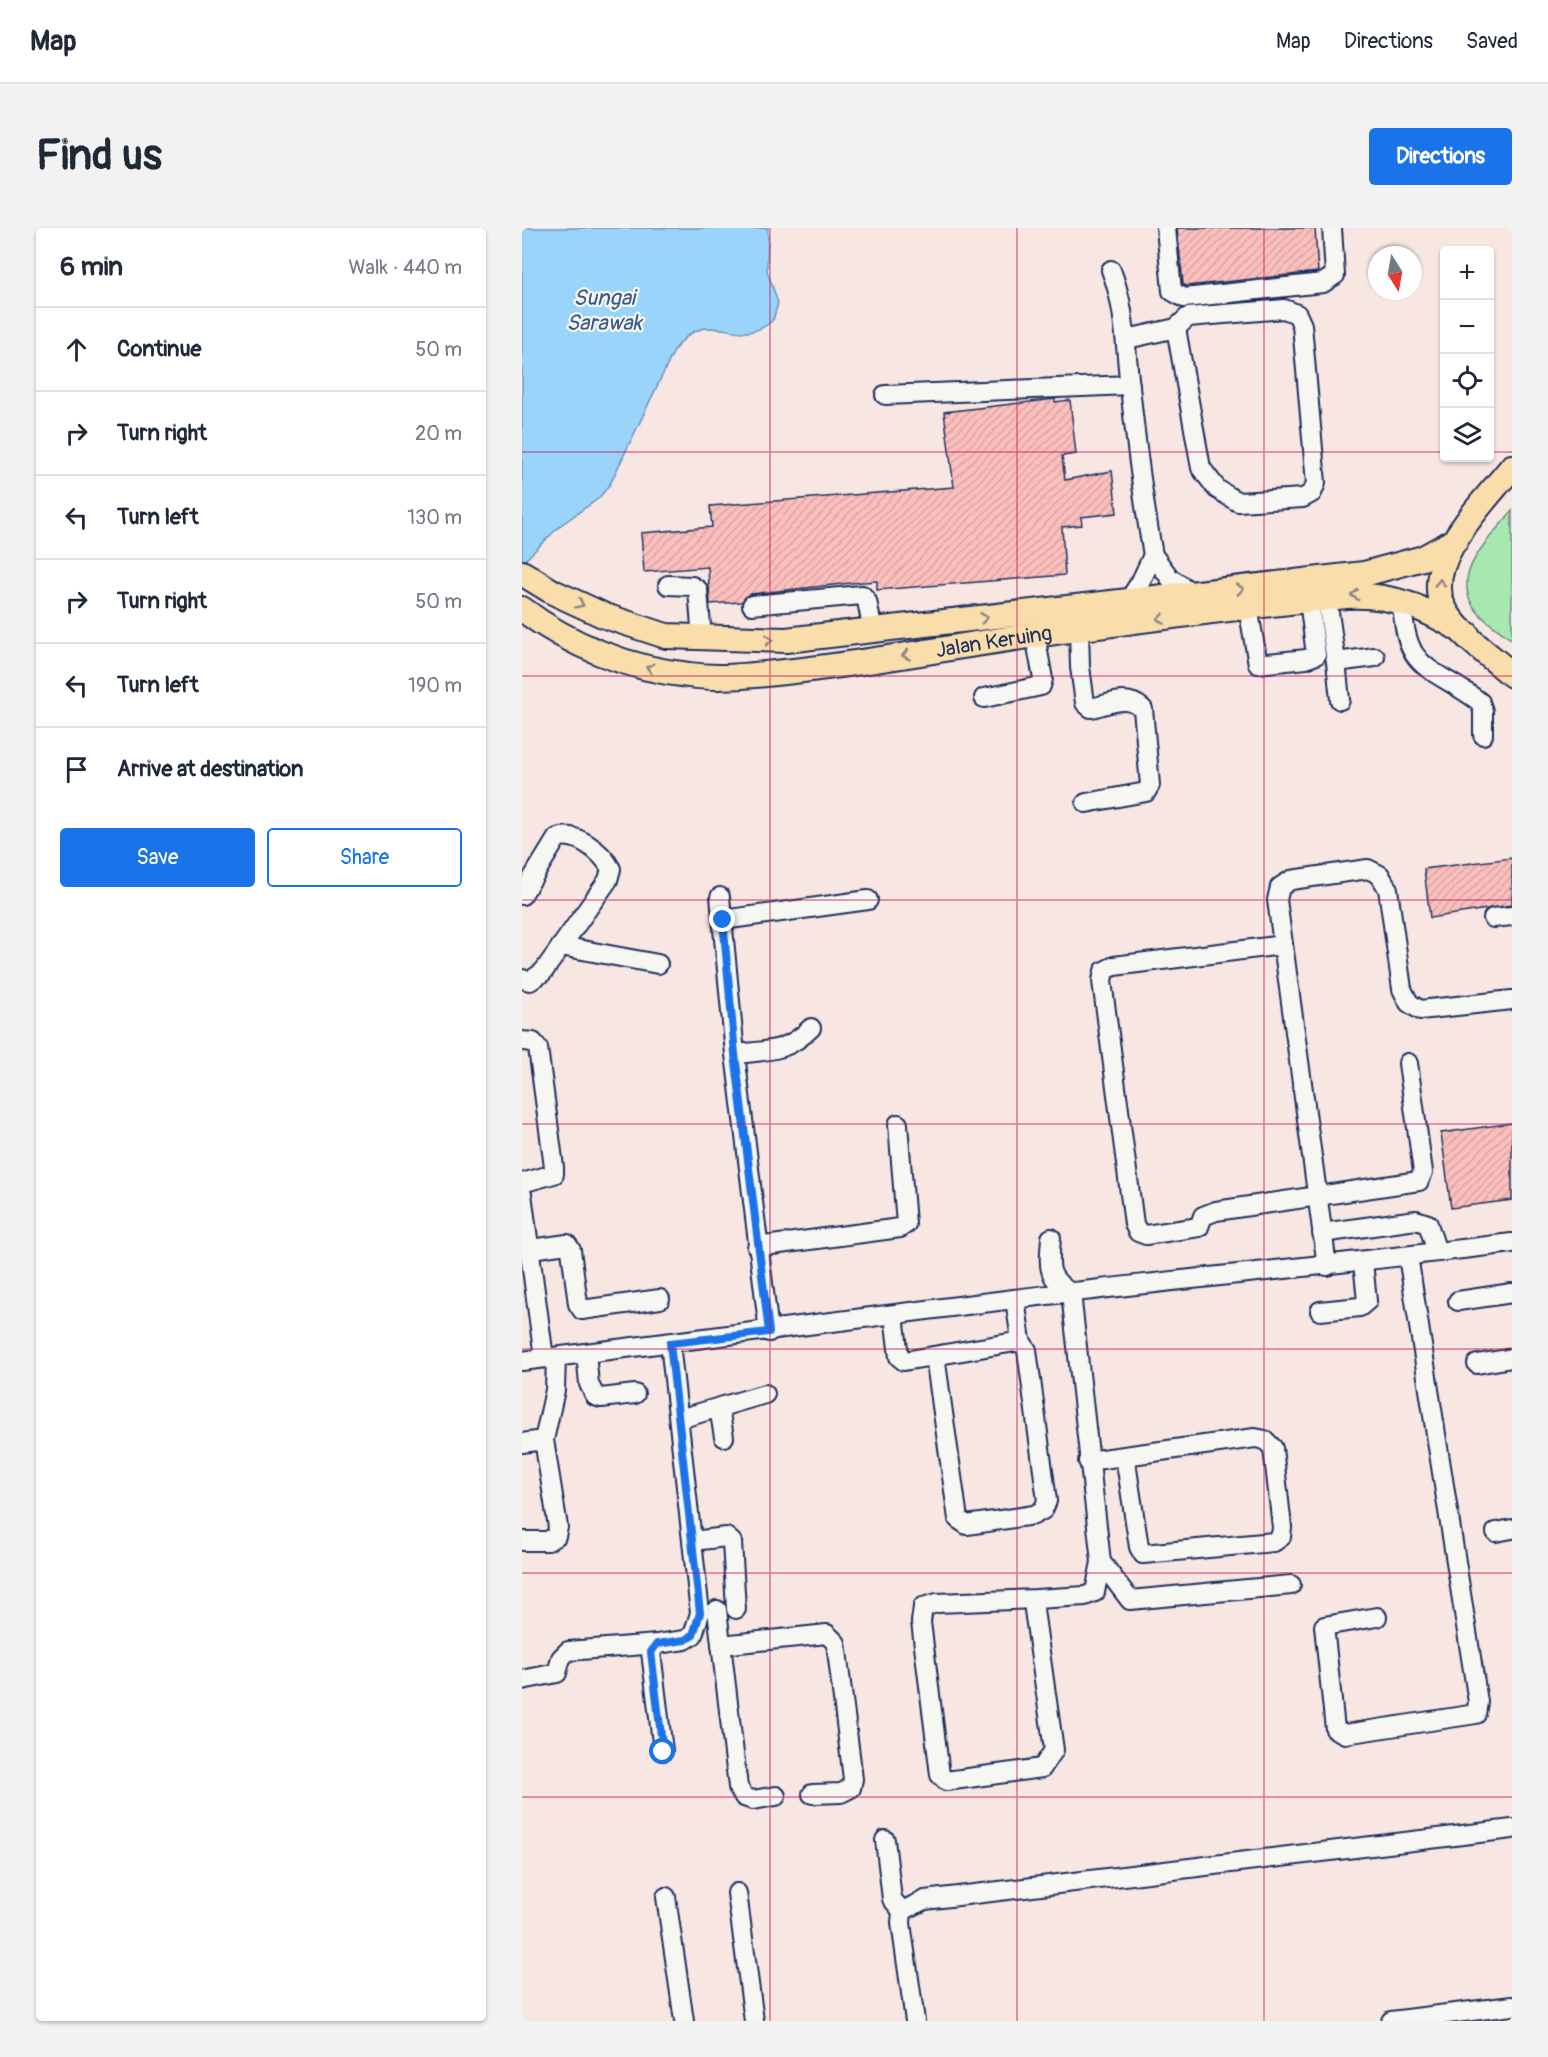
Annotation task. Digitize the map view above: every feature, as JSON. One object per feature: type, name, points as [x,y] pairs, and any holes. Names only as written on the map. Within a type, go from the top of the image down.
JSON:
[{"type":"main road","points":[[1512,467],[1446,553],[1439,591],[1442,605],[1467,634],[1512,675]]},
{"type":"main road","name":"Jalan Keruing","points":[[525,575],[605,616],[666,636],[731,640],[786,640],[1127,603],[1384,569],[1423,558],[1456,540]]},
{"type":"main road","name":"Jalan Keruing","points":[[524,611],[559,634],[600,653],[657,670],[721,677],[831,667],[1079,629],[1367,594],[1402,600],[1419,606],[1467,634]]},
{"type":"main road","points":[[721,677],[696,668],[694,653],[701,647],[731,640]]},
{"type":"street","points":[[1166,228],[1172,291],[1184,298],[1323,283],[1335,275],[1332,228]]},
{"type":"street","points":[[1111,270],[1119,290],[1127,339],[1130,385],[1153,555],[1170,578],[1194,594]]},
{"type":"street","points":[[1127,339],[1176,328],[1188,317],[1284,309],[1297,314],[1302,325],[1316,483],[1312,493],[1303,498],[1238,502],[1217,489],[1202,468],[1176,328]]},
{"type":"street","points":[[885,395],[1130,385]]},
{"type":"street","points":[[1127,603],[1141,581],[1153,555]]},
{"type":"street","points":[[668,585],[692,586],[698,590],[702,639]]},
{"type":"street","points":[[752,604],[862,595],[867,601],[873,631]]},
{"type":"street","points":[[1248,608],[1258,664],[1306,659],[1316,655],[1318,599]]},
{"type":"street","points":[[1318,599],[1336,662],[1340,700]]},
{"type":"street","points":[[1402,600],[1403,630],[1415,657],[1419,663],[1480,702],[1483,711],[1483,735]]},
{"type":"street","points":[[1079,629],[1080,667],[1085,703],[1091,708],[1126,700],[1135,701],[1143,709],[1150,785],[1146,792],[1086,803]]},
{"type":"street","points":[[984,698],[1041,686],[1043,680],[1035,635]]},
{"type":"street","points":[[1336,662],[1375,657]]},
{"type":"street","points":[[522,895],[557,838],[566,835],[574,837],[605,858],[611,869],[608,880],[537,978],[530,981],[522,979]]},
{"type":"street","points":[[1327,1266],[1277,900],[1280,887],[1291,880],[1368,869],[1380,875],[1388,889],[1402,989],[1408,1003],[1420,1010],[1512,1000]]},
{"type":"street","points":[[720,897],[735,1054],[769,1332]]},
{"type":"street","points":[[723,920],[868,900]]},
{"type":"street","points":[[1493,918],[1512,916]]},
{"type":"street","points":[[1283,945],[1114,966],[1104,971],[1104,993],[1134,1224],[1138,1232],[1146,1235],[1199,1227],[1203,1216],[1216,1211],[1419,1181],[1422,1177],[1408,1063]]},
{"type":"street","points":[[561,946],[658,964]]},
{"type":"street","points":[[735,1054],[784,1048],[796,1043],[811,1028]]},
{"type":"street","points":[[522,1041],[533,1042],[538,1048],[554,1167],[554,1174],[549,1178],[522,1183]]},
{"type":"street","points":[[757,1247],[900,1228],[906,1224],[898,1124]]},
{"type":"street","points":[[522,1194],[555,1390],[544,1440],[558,1527],[556,1536],[548,1540],[522,1541]]},
{"type":"street","points":[[1322,1233],[1416,1220],[1428,1224],[1437,1252]]},
{"type":"street","points":[[1052,1238],[1049,1265],[1055,1283],[1071,1293]]},
{"type":"street","points":[[522,1361],[769,1332],[1015,1299],[1363,1262],[1512,1243]]},
{"type":"street","points":[[531,1249],[567,1244],[571,1250],[578,1304],[582,1310],[660,1299]]},
{"type":"street","points":[[1377,1617],[1324,1626],[1335,1729],[1345,1734],[1476,1714],[1478,1702],[1408,1256]]},
{"type":"street","points":[[1320,1311],[1360,1307],[1367,1301],[1363,1262]]},
{"type":"street","points":[[1036,1599],[1034,1610],[1054,1750],[1042,1768],[946,1781],[940,1775],[921,1623],[923,1607],[937,1604],[1085,1596],[1095,1592],[1101,1562],[1071,1293]]},
{"type":"street","points":[[1458,1301],[1512,1293]]},
{"type":"street","points":[[935,1356],[958,1519],[967,1525],[1034,1515],[1043,1510],[1047,1501],[1027,1350],[1021,1341],[1015,1299]]},
{"type":"street","points":[[894,1315],[900,1359],[935,1356],[1021,1341]]},
{"type":"street","points":[[670,1343],[693,1541],[725,1610]]},
{"type":"street","points":[[586,1353],[590,1384],[595,1396],[601,1398],[635,1394]]},
{"type":"street","points":[[1477,1364],[1512,1358]]},
{"type":"street","points":[[679,1419],[765,1394]]},
{"type":"street","points":[[719,1408],[724,1437]]},
{"type":"street","points":[[1088,1461],[1255,1438],[1265,1440],[1273,1448],[1282,1527],[1281,1537],[1274,1542],[1143,1554],[1139,1547],[1125,1456]]},
{"type":"street","points":[[522,1443],[544,1440]]},
{"type":"street","points":[[693,1541],[726,1537],[732,1542],[721,1645],[738,1786],[744,1797],[753,1800],[776,1796]]},
{"type":"street","points":[[1101,1562],[1130,1600],[1292,1585]]},
{"type":"street","points":[[522,1680],[557,1673],[561,1658],[568,1651],[685,1640],[725,1610]]},
{"type":"street","points":[[721,1645],[827,1634],[836,1642],[853,1779],[851,1788],[841,1793],[812,1794]]},
{"type":"street","points":[[657,1644],[651,1652],[663,1752]]},
{"type":"street","points":[[902,1911],[925,1900],[1512,1829]]},
{"type":"street","points":[[885,1840],[892,1899],[902,1911],[901,1923],[915,2021]]},
{"type":"street","points":[[737,1893],[754,2021]]},
{"type":"street","points":[[666,1897],[684,2021]]},
{"type":"street","points":[[1391,2021],[1432,2018],[1512,2006]]},
{"type":"green space","points":[[1512,511],[1512,640],[1476,610],[1469,597],[1467,583],[1469,570],[1475,558]]},
{"type":"water","name":"Sungai Sarawak","points":[[522,228],[768,228],[767,270],[778,303],[773,320],[760,329],[747,332],[700,329],[688,336],[675,349],[610,484],[599,498],[561,525],[522,563]]},
{"type":"building","points":[[1177,228],[1315,228],[1318,272],[1186,286],[1183,284]]},
{"type":"building","points":[[1055,399],[1055,402],[1070,400],[1076,454],[1062,456],[1065,480],[1112,471],[1117,513],[1081,517],[1082,525],[1062,527],[1065,575],[877,590],[877,581],[851,583],[751,594],[741,602],[710,604],[708,567],[644,572],[641,533],[712,527],[710,506],[954,487],[944,412]]},
{"type":"building","points":[[1512,858],[1512,905],[1430,918],[1424,869]]},
{"type":"building","points":[[1512,1123],[1512,1200],[1451,1208],[1441,1133]]},
{"type":"route","points":[[663,1752],[651,1652],[657,1644],[685,1640],[693,1635],[700,1613],[670,1343],[769,1332],[735,1054],[723,920]]}]
